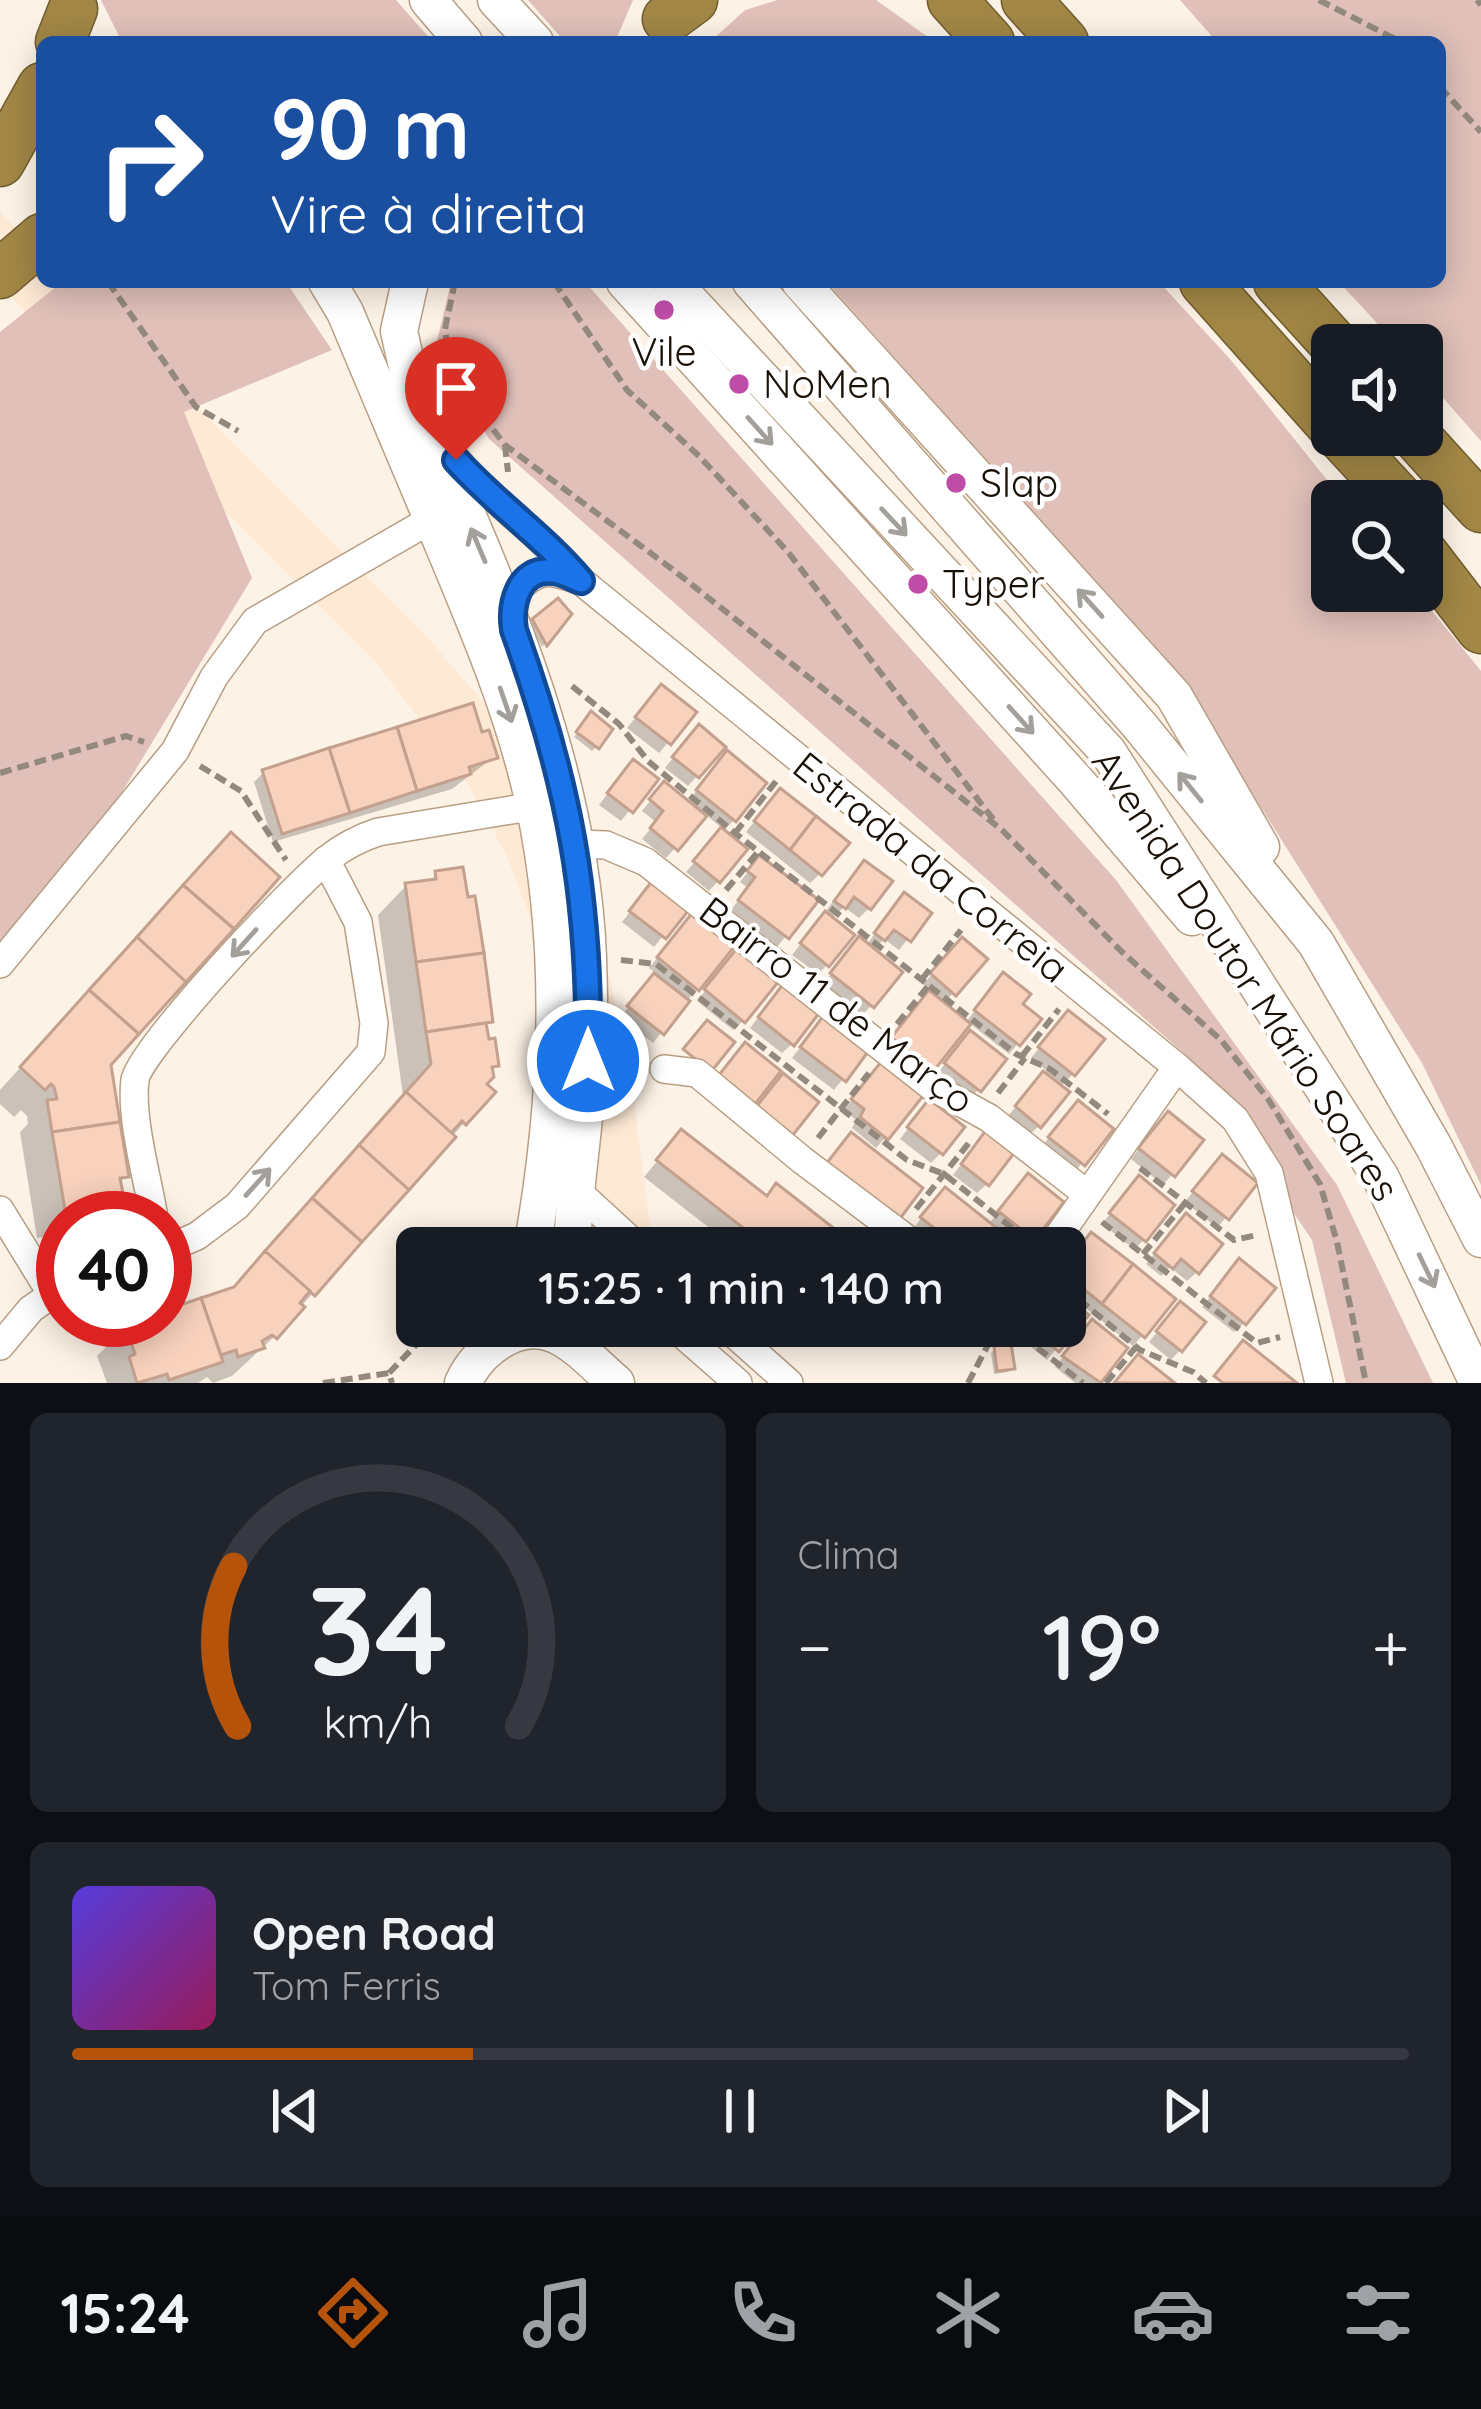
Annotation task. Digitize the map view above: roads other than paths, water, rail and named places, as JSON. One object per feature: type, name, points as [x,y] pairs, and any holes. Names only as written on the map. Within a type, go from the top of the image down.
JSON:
[{"type":"highway","points":[[952,0],[985,36]]},
{"type":"highway","points":[[1026,0],[1059,36]]},
{"type":"highway","points":[[0,162],[36,99]]},
{"type":"highway","points":[[0,274],[36,243]]},
{"type":"highway","points":[[1209,288],[1311,402]]},
{"type":"highway","points":[[1283,288],[1316,324]]},
{"type":"highway","points":[[1360,456],[1382,480]]},
{"type":"highway","points":[[1435,456],[1481,508]]},
{"type":"highway","points":[[1440,456],[1481,491]]},
{"type":"highway","points":[[1443,546],[1481,586]]},
{"type":"highway","points":[[1443,579],[1481,629]]},
{"type":"main road","points":[[428,0],[459,36]]},
{"type":"main road","points":[[496,0],[529,36]]},
{"type":"main road","points":[[331,288],[345,312],[484,640],[514,725],[535,806],[552,956],[560,1189],[571,1227]]},
{"type":"main road","points":[[409,288],[399,331],[411,386],[514,630],[558,763],[576,844],[583,896],[588,1079],[560,1189],[542,1227]]},
{"type":"main road","points":[[630,288],[1077,782],[1284,1025]]},
{"type":"main road","name":"Avenida Doutor Mário Soares","points":[[678,288],[1108,752],[1381,1178],[1478,1383]]},
{"type":"main road","name":"Avenida Doutor Mário Soares","points":[[756,288],[1140,726],[1316,944],[1434,1147],[1481,1240]]},
{"type":"main road","points":[[805,288],[1174,696],[1316,944]]},
{"type":"main road","points":[[431,1383],[520,1332],[550,1332],[604,1372]]},
{"type":"street","name":"Estrada da Correia","points":[[427,422],[482,488],[549,544],[581,581],[1177,1067],[1234,1119],[1269,1173],[1319,1383]]},
{"type":"street","points":[[0,964],[175,752],[214,677],[255,621],[432,519]]},
{"type":"street","points":[[514,630],[511,608],[515,592],[525,582],[552,571],[581,581]]},
{"type":"street","points":[[150,1191],[134,1098],[140,1063],[290,894],[326,860],[353,841],[378,832],[535,806]]},
{"type":"street","name":"Bairro 11 de Março","points":[[576,844],[606,844],[646,862],[891,1038],[932,1086],[993,1106],[1084,1200]]},
{"type":"street","points":[[192,1239],[237,1206],[371,1052],[374,1024],[358,922],[326,860]]},
{"type":"street","points":[[1065,1227],[1177,1067]]},
{"type":"street","points":[[664,1069],[697,1073],[892,1227]]},
{"type":"street","points":[[560,1189],[611,1227]]},
{"type":"street","points":[[0,1210],[36,1261]]},
{"type":"street","points":[[0,1346],[36,1305]]},
{"type":"street","points":[[697,1347],[738,1383]]},
{"type":"street","points":[[749,1347],[789,1383]]},
{"type":"place","name":"Vile","points":[[664,310]]},
{"type":"place","name":"NoMen","points":[[739,384]]},
{"type":"place","name":"Slap","points":[[956,483]]},
{"type":"place","name":"Typer","points":[[918,584]]}]
